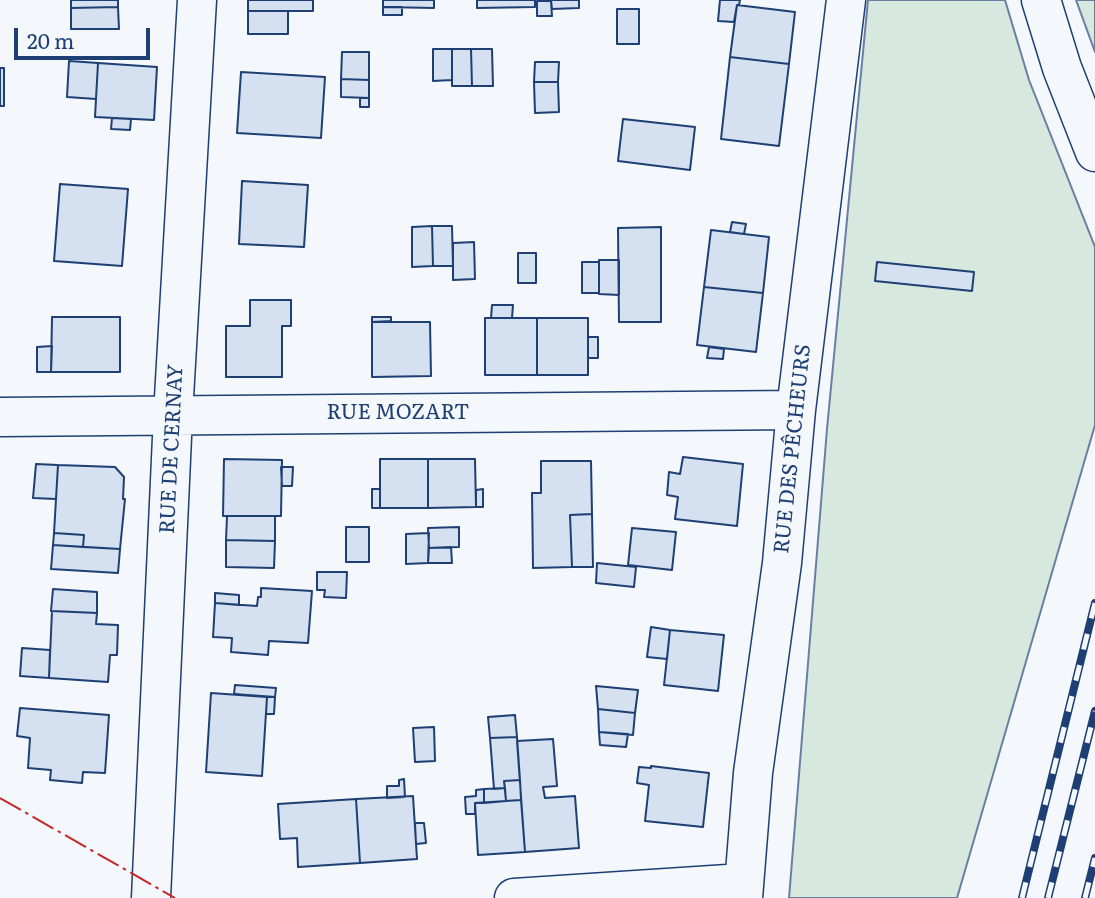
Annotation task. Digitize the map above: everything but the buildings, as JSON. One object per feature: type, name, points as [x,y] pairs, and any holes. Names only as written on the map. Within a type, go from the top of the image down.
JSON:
[{"type":"street","name":"RUE DE CERNAY","points":[[151,898],[173,415],[197,0]]},
{"type":"street","name":"RUE DES PÊCHEURS","points":[[743,890],[754,760],[782,563],[796,410],[846,0]]},
{"type":"street","points":[[1041,0],[1062,68],[1095,152]]},
{"type":"street","name":"RUE MOZART","points":[[0,417],[796,410]]},
{"type":"street","points":[[514,898],[743,890]]},
{"type":"shaded area","points":[[868,0],[1005,0],[1029,80],[1095,247],[1095,425],[957,898],[789,898],[827,429]]},
{"type":"shaded area","points":[[1076,0],[1095,0],[1095,52]]},
{"type":"railway","points":[[1022,898],[1095,603]]},
{"type":"railway","points":[[1048,898],[1095,711]]},
{"type":"railway","points":[[1085,898],[1095,858]]},
{"type":"power","points":[[0,798],[175,898]]}]
